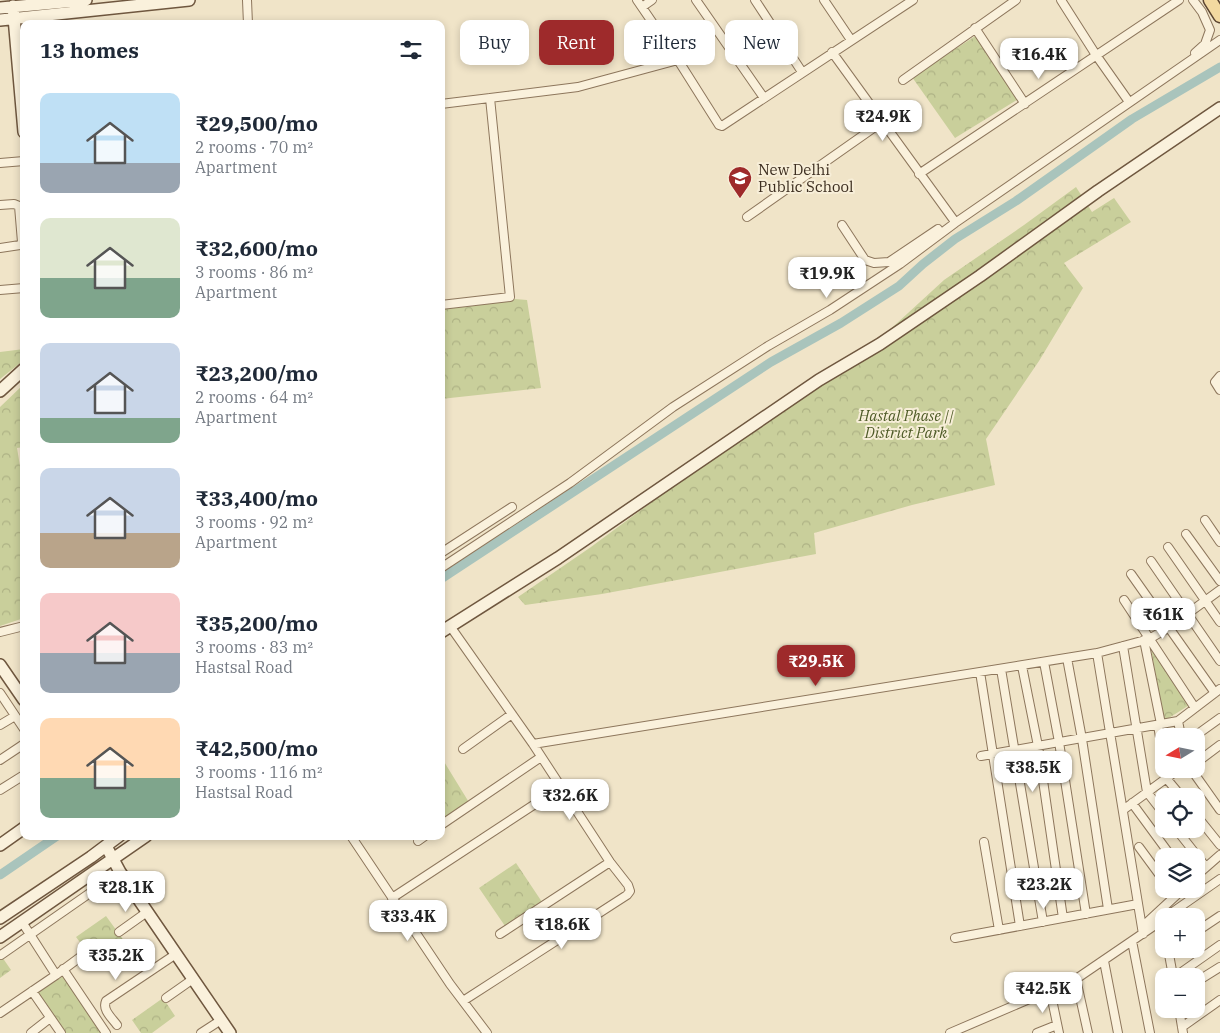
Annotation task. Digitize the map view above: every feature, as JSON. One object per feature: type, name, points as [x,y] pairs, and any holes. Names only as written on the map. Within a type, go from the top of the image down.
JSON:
[{"type":"main road","points":[[1210,0],[1220,16]]},
{"type":"street","points":[[0,8],[86,0]]},
{"type":"street","points":[[0,20],[124,4],[189,0]]},
{"type":"street","points":[[247,0],[248,20]]},
{"type":"street","points":[[637,0],[651,20]]},
{"type":"street","points":[[642,7],[652,0]]},
{"type":"street","points":[[696,0],[764,98]]},
{"type":"street","points":[[755,0],[802,72]]},
{"type":"street","points":[[824,0],[851,40]]},
{"type":"street","points":[[681,65],[720,126],[724,125],[912,0]]},
{"type":"street","points":[[903,80],[1016,0]]},
{"type":"street","points":[[1061,0],[1127,99]]},
{"type":"street","points":[[919,174],[1179,0]]},
{"type":"street","points":[[842,225],[865,260],[874,263],[884,263],[1205,44],[1210,26],[1193,0]]},
{"type":"street","points":[[13,6],[20,72]]},
{"type":"street","points":[[975,28],[1025,104]]},
{"type":"street","points":[[445,565],[570,483],[673,406],[768,346],[830,310],[900,264],[963,217],[1220,40]]},
{"type":"street","points":[[832,52],[952,218]]},
{"type":"street","points":[[445,104],[578,87],[659,65]]},
{"type":"street","points":[[445,305],[510,297],[490,98]]},
{"type":"street","points":[[463,1001],[627,895],[630,891],[628,885],[610,862],[512,714],[446,629],[565,553],[819,380],[880,344],[1220,108]]},
{"type":"street","points":[[747,217],[882,122]]},
{"type":"street","points":[[0,163],[20,161]]},
{"type":"street","points":[[0,205],[14,204],[19,206],[20,218]]},
{"type":"street","points":[[0,248],[20,246]]},
{"type":"street","points":[[0,290],[20,288]]},
{"type":"street","points":[[0,391],[20,373]]},
{"type":"street","points":[[1220,376],[1215,382],[1220,390]]},
{"type":"street","points":[[445,550],[512,507]]},
{"type":"street","points":[[1205,520],[1220,542]]},
{"type":"street","points":[[1186,534],[1220,581]]},
{"type":"street","points":[[1168,547],[1220,622]]},
{"type":"street","points":[[1151,561],[1220,660]]},
{"type":"street","points":[[981,756],[1178,721],[1218,691],[1168,628],[1131,574]]},
{"type":"street","points":[[533,744],[1097,653],[1146,639],[1168,628],[1220,590]]},
{"type":"street","points":[[1124,600],[1146,639],[1196,708]]},
{"type":"street","points":[[0,632],[20,627]]},
{"type":"street","points":[[1146,639],[1159,728]]},
{"type":"street","points":[[1122,646],[1146,792],[1155,803]]},
{"type":"street","points":[[1097,653],[1142,930]]},
{"type":"street","points":[[1067,658],[1082,738],[1108,909]]},
{"type":"street","points":[[1044,662],[1059,742],[1086,914]]},
{"type":"street","points":[[0,665],[4,679],[20,696]]},
{"type":"street","points":[[1022,666],[1038,746],[1063,918]]},
{"type":"street","points":[[1000,669],[1042,922]]},
{"type":"street","points":[[980,672],[1020,926]]},
{"type":"street","points":[[0,693],[20,723]]},
{"type":"street","points":[[463,749],[512,714]]},
{"type":"street","points":[[0,726],[15,716]]},
{"type":"street","points":[[1205,728],[1220,718]]},
{"type":"street","points":[[1178,721],[1179,728]]},
{"type":"street","points":[[1205,756],[1220,745]]},
{"type":"street","points":[[0,760],[20,747]]},
{"type":"street","points":[[445,822],[542,757]]},
{"type":"street","points":[[0,790],[20,778]]},
{"type":"street","points":[[1123,810],[1166,778],[1174,788]]},
{"type":"street","points":[[1199,778],[1217,800],[1220,810]]},
{"type":"street","points":[[392,898],[561,786]]},
{"type":"street","points":[[1132,803],[1165,848]]},
{"type":"street","points":[[1205,826],[1220,845]]},
{"type":"street","points":[[0,845],[20,831]]},
{"type":"street","points":[[1183,838],[1206,867],[1220,856]]},
{"type":"street","points":[[0,918],[113,840]]},
{"type":"street","points":[[121,840],[127,849]]},
{"type":"street","points":[[0,937],[140,840]]},
{"type":"street","points":[[354,840],[463,1001],[487,1033]]},
{"type":"street","points":[[984,842],[998,930]]},
{"type":"street","points":[[106,846],[120,872],[230,1033]]},
{"type":"street","points":[[1139,847],[1155,869]]},
{"type":"street","points":[[500,934],[610,862]]},
{"type":"street","points":[[1,956],[120,872]]},
{"type":"street","points":[[1179,908],[1220,878]]},
{"type":"street","points":[[950,1033],[1076,979],[1132,941],[1173,898]]},
{"type":"street","points":[[955,938],[1138,904]]},
{"type":"street","points":[[119,932],[147,912]]},
{"type":"street","points":[[1205,926],[1220,916]]},
{"type":"street","points":[[22,922],[56,974]]},
{"type":"street","points":[[1142,930],[1155,924]]},
{"type":"street","points":[[1132,941],[1150,1033]]},
{"type":"street","points":[[1187,968],[1220,945]]},
{"type":"street","points":[[117,1025],[106,1010],[106,1001],[176,954]]},
{"type":"street","points":[[0,1013],[83,955]]},
{"type":"street","points":[[1104,961],[1118,1033]]},
{"type":"street","points":[[1205,976],[1220,966]]},
{"type":"street","points":[[63,969],[106,1033]]},
{"type":"street","points":[[166,998],[193,979]]},
{"type":"street","points":[[1076,979],[1088,1033]]},
{"type":"street","points":[[1037,1033],[1058,1029],[1050,990]]},
{"type":"street","points":[[32,991],[61,1033]]},
{"type":"street","points":[[1183,1030],[1220,1000]]},
{"type":"street","points":[[31,1033],[50,1018]]},
{"type":"street","points":[[200,1033],[221,1020]]},
{"type":"green space","points":[[980,33],[1020,98],[955,138],[912,77]]},
{"type":"green space","name":"Hastal Phase || District Park","points":[[1076,187],[1092,212],[1114,198],[1131,222],[1064,263],[1083,288],[1039,361],[986,439],[995,485],[912,505],[814,533],[816,554],[602,594],[525,605],[518,597],[591,547],[791,401],[847,369],[944,280]]},
{"type":"green space","points":[[515,299],[527,300],[541,388],[445,399],[445,307]]},
{"type":"green space","points":[[20,350],[20,363],[0,379],[0,352]]},
{"type":"green space","points":[[20,388],[20,448],[17,448],[20,466],[20,619],[0,626],[0,407]]},
{"type":"green space","points":[[1151,649],[1191,704],[1164,721]]},
{"type":"green space","points":[[445,763],[470,804],[445,820]]},
{"type":"green space","points":[[516,863],[542,902],[505,926],[479,888]]},
{"type":"green space","points":[[106,916],[130,949],[101,970],[76,937]]},
{"type":"green space","points":[[0,954],[11,970],[0,978]]},
{"type":"green space","points":[[69,972],[110,1033],[62,1033],[36,994]]},
{"type":"green space","points":[[163,998],[175,1016],[152,1033],[141,1033],[132,1020]]},
{"type":"waterway","points":[[445,576],[771,362],[841,323],[899,286],[955,239],[1016,201],[1132,119],[1220,67]]},
{"type":"waterway","points":[[0,875],[51,840]]},
{"type":"place","name":"New Delhi Public School","points":[[740,199]]}]
